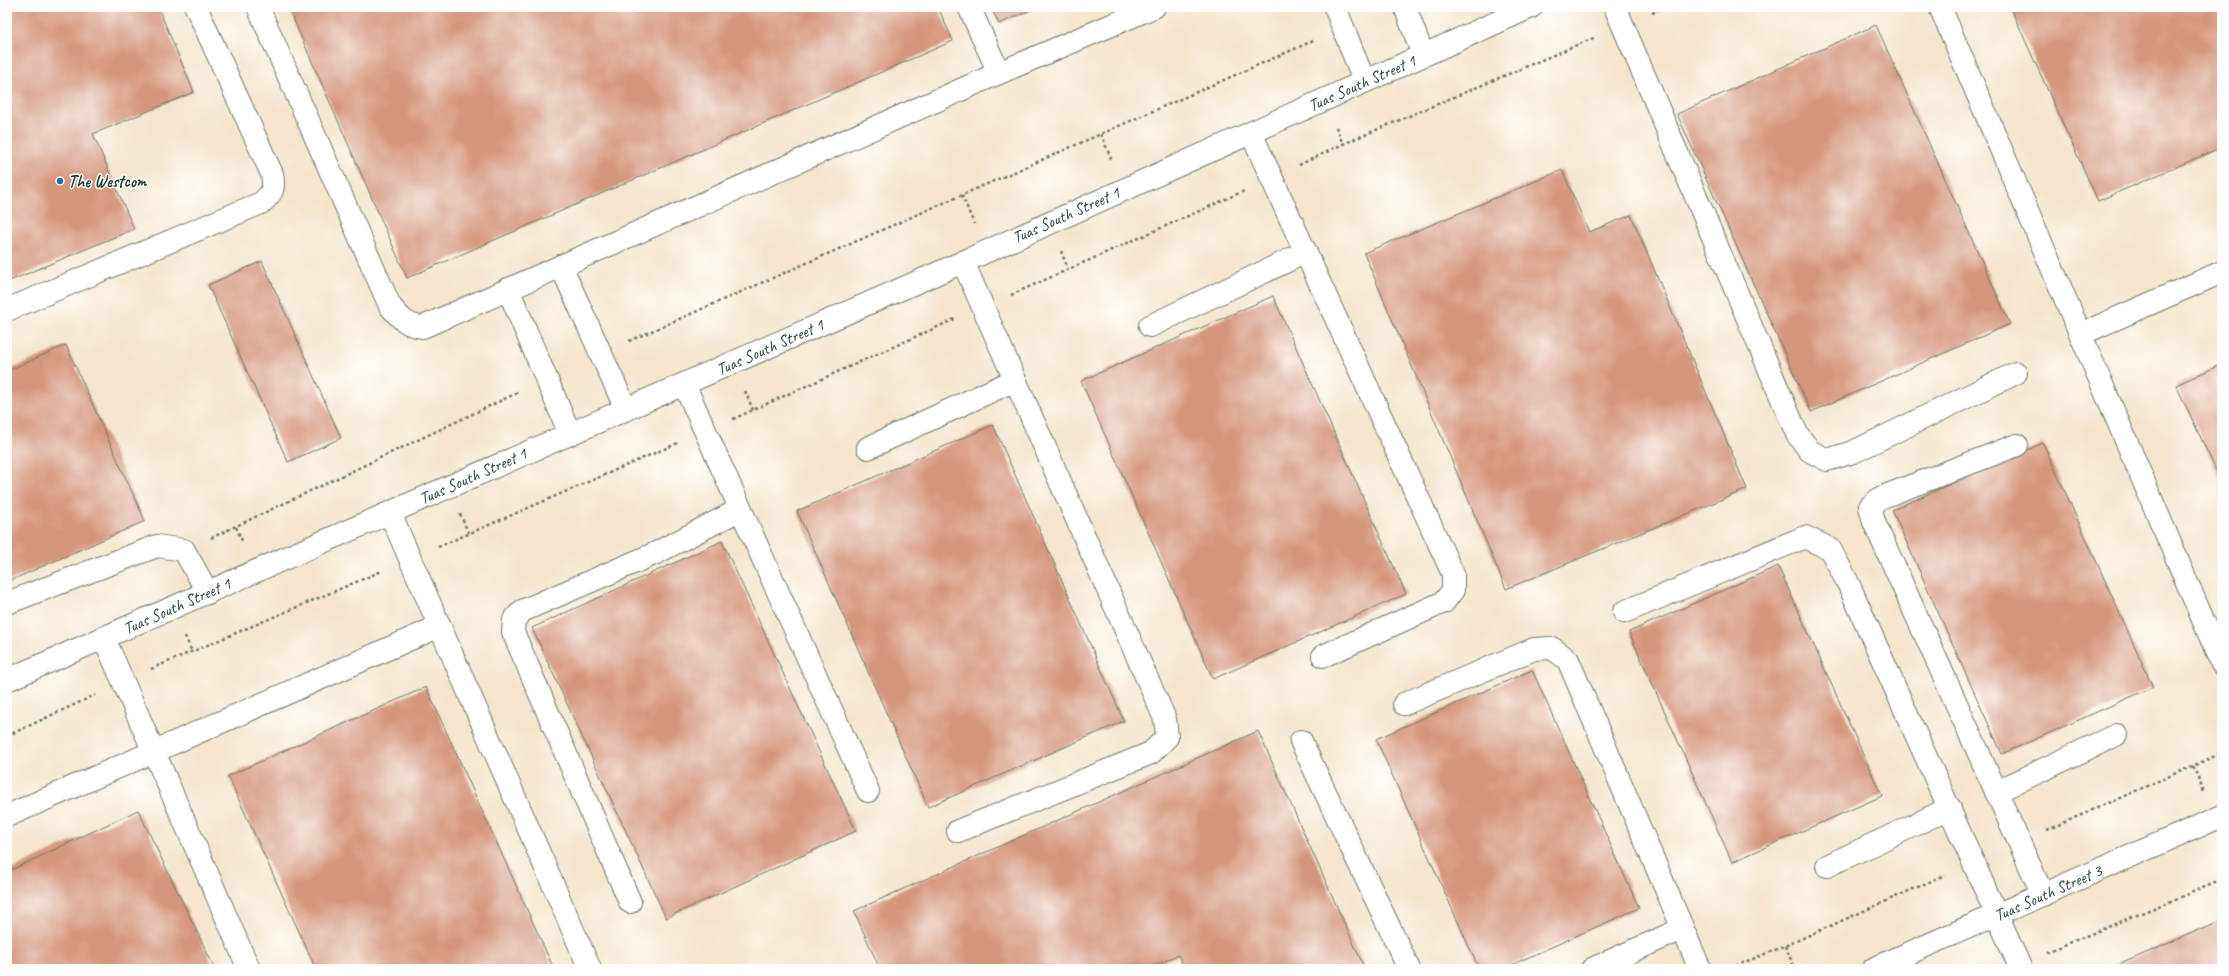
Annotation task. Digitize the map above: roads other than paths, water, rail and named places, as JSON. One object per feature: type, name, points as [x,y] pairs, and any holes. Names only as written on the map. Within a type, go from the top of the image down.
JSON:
[{"type":"street","points":[[7,310],[261,203],[272,194],[274,185],[272,174],[196,7]]},
{"type":"street","points":[[258,7],[390,306],[400,318],[412,326],[423,327],[999,73],[1154,7]]},
{"type":"street","points":[[970,7],[999,73]]},
{"type":"street","points":[[1335,7],[1364,81]]},
{"type":"street","points":[[1405,7],[1423,55]]},
{"type":"street","name":"Tuas South Street 1","points":[[7,680],[963,262],[1531,7]]},
{"type":"street","points":[[1940,7],[2222,664]]},
{"type":"street","points":[[1619,16],[1797,434],[1810,451],[1827,460],[1853,452],[2016,373]]},
{"type":"street","points":[[1251,133],[1453,574],[1453,590],[1444,602],[1323,656]]},
{"type":"street","points":[[1150,326],[1306,252]]},
{"type":"street","points":[[958,831],[1151,753],[1167,737],[1165,719],[963,262]]},
{"type":"street","points":[[561,266],[626,409]]},
{"type":"street","points":[[2081,334],[2222,272]]},
{"type":"street","points":[[508,290],[570,434]]},
{"type":"street","points":[[868,448],[1015,380]]},
{"type":"street","points":[[684,384],[868,791]]},
{"type":"street","points":[[2017,445],[1880,498],[1870,507],[1874,522],[2043,895]]},
{"type":"street","points":[[630,902],[513,632],[514,620],[522,611],[656,553],[741,509]]},
{"type":"street","points":[[390,513],[590,969]]},
{"type":"street","points":[[1624,612],[1805,537],[1830,549],[1848,583],[2020,966]]},
{"type":"street","points":[[7,603],[157,546],[184,550],[208,593]]},
{"type":"street","points":[[7,816],[440,626]]},
{"type":"street","points":[[104,638],[249,969]]},
{"type":"street","points":[[1404,704],[1534,649],[1552,648],[1568,660],[1700,969]]},
{"type":"street","points":[[1996,792],[2116,735]]},
{"type":"street","points":[[1301,742],[1409,969]]},
{"type":"street","points":[[1827,866],[1950,808]]},
{"type":"street","name":"Tuas South Street 3","points":[[1873,969],[2222,816]]},
{"type":"street","points":[[1592,969],[1682,929]]},
{"type":"place","name":"The Westcom","points":[[60,181]]}]
